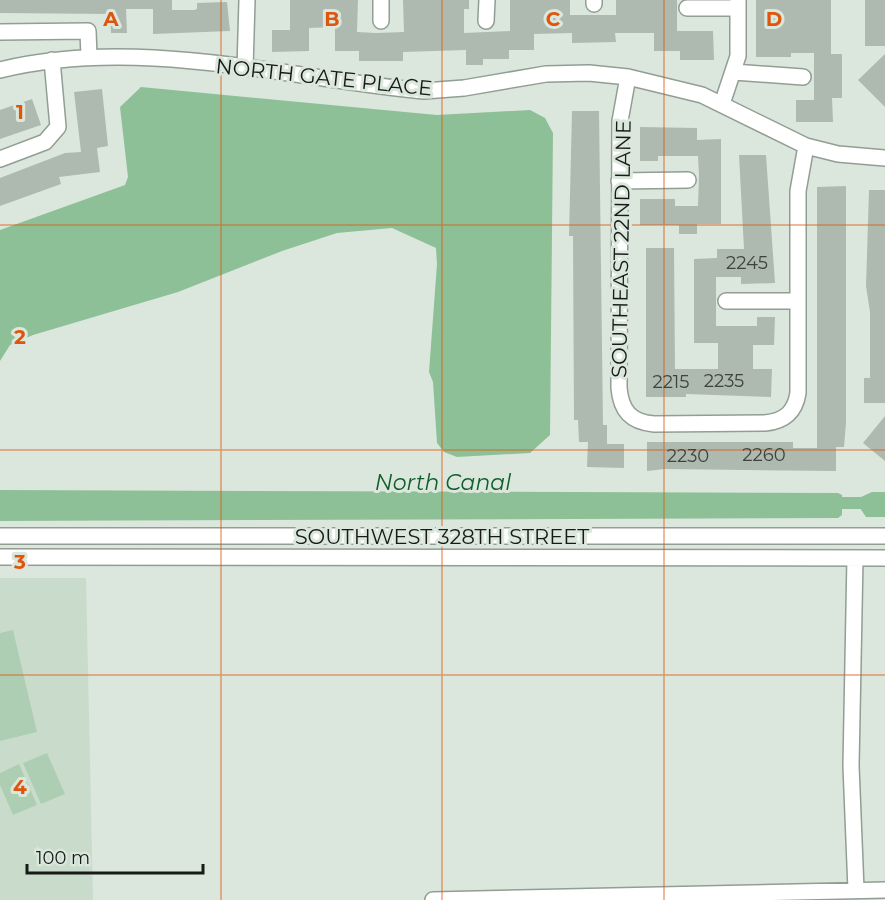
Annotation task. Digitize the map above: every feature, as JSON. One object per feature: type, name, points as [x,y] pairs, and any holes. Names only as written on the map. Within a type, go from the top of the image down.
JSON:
[{"type":"street","points":[[245,69],[247,0]]},
{"type":"street","points":[[381,0],[381,21]]},
{"type":"street","points":[[486,21],[487,0]]},
{"type":"street","points":[[687,8],[738,4],[738,43],[734,72],[722,104]]},
{"type":"street","points":[[0,32],[88,31],[89,57]]},
{"type":"street","name":"NORTH GATE PLACE","points":[[0,70],[52,60],[89,57],[151,58],[424,91],[464,88],[557,73],[628,77],[684,89],[722,104],[806,146],[838,154],[885,158]]},
{"type":"street","points":[[0,159],[45,142],[58,126],[52,60]]},
{"type":"street","points":[[734,72],[803,77]]},
{"type":"street","name":"SOUTHEAST 22ND LANE","points":[[628,77],[620,121],[619,388],[623,407],[631,418],[654,424],[759,424],[788,416],[796,405],[798,393],[798,301]]},
{"type":"street","points":[[726,301],[798,301],[798,191],[806,146]]},
{"type":"street","points":[[619,181],[688,180]]},
{"type":"street","name":"SOUTHWEST 328TH STREET","points":[[0,536],[885,536]]},
{"type":"street","name":"SOUTHWEST 328TH STREET","points":[[0,557],[885,558]]},
{"type":"street","points":[[855,558],[851,766],[856,890]]},
{"type":"street","points":[[433,900],[885,890]]},
{"type":"shaded area","points":[[141,87],[437,115],[530,110],[545,118],[553,133],[550,435],[530,453],[457,457],[444,452],[437,443],[433,382],[429,372],[437,264],[436,248],[392,228],[337,233],[282,251],[178,292],[33,335],[10,345],[0,361],[0,230],[125,185],[128,177],[120,107]]},
{"type":"shaded area","name":"North Canal","points":[[0,490],[838,493],[842,495],[842,515],[838,518],[0,521]]},
{"type":"shaded area","points":[[872,492],[885,492],[885,517],[866,517],[860,508],[861,497]]},
{"type":"shaded area","points":[[0,578],[86,578],[93,900],[0,900]]},
{"type":"shaded area","points":[[13,630],[37,732],[0,741],[0,633]]},
{"type":"shaded area","points":[[47,753],[65,794],[41,804],[23,763]]},
{"type":"shaded area","points":[[19,764],[37,805],[13,815],[0,785],[0,773]]},
{"type":"building","points":[[0,0],[172,0],[172,10],[194,10],[197,9],[197,3],[227,2],[230,31],[153,34],[153,9],[126,9],[127,33],[111,33],[110,14],[0,13]]},
{"type":"building","points":[[290,0],[358,0],[357,32],[376,33],[404,32],[403,0],[469,0],[469,9],[464,9],[464,33],[510,31],[510,0],[570,0],[570,15],[616,15],[616,0],[677,0],[677,31],[713,31],[714,60],[680,60],[680,51],[654,51],[654,33],[615,33],[616,42],[572,43],[572,33],[534,34],[534,50],[509,50],[509,59],[483,59],[483,65],[466,65],[466,50],[403,52],[403,61],[359,61],[359,51],[335,51],[335,27],[309,28],[309,51],[272,52],[272,30],[290,30]]},
{"type":"building","points":[[756,0],[831,0],[831,54],[842,54],[842,98],[832,98],[833,122],[796,122],[796,100],[814,100],[814,53],[791,53],[791,57],[756,57]]},
{"type":"building","points":[[865,0],[885,0],[885,46],[865,46]]},
{"type":"building","points":[[885,54],[885,107],[858,80]]},
{"type":"building","points":[[102,89],[108,146],[97,148],[100,172],[59,177],[61,184],[0,206],[0,178],[65,153],[81,152],[74,92]]},
{"type":"building","points":[[32,99],[41,125],[0,139],[0,110]]},
{"type":"building","points":[[572,111],[599,111],[603,425],[607,425],[607,444],[624,444],[624,468],[587,467],[588,442],[579,442],[578,420],[574,420],[573,236],[569,236]]},
{"type":"building","points":[[640,127],[697,128],[697,140],[721,139],[721,224],[697,224],[697,234],[679,234],[679,225],[640,225],[640,199],[675,199],[675,206],[698,206],[699,176],[698,156],[658,156],[658,161],[640,161]]},
{"type":"building","points":[[739,155],[766,155],[775,283],[741,284],[741,277],[716,277],[716,326],[757,326],[757,317],[775,317],[774,345],[753,345],[753,369],[772,369],[771,397],[686,394],[686,397],[646,397],[646,248],[674,248],[675,369],[718,369],[718,343],[694,343],[694,259],[717,258],[717,249],[744,249]]},
{"type":"building","points":[[846,186],[846,423],[844,447],[836,447],[836,471],[665,469],[647,471],[647,442],[793,442],[793,448],[817,448],[817,187]]},
{"type":"building","points":[[869,190],[885,190],[885,403],[864,403],[864,378],[870,378],[870,312],[866,286]]},
{"type":"building","points":[[885,416],[885,461],[863,443]]},
{"type":"waterway","name":"North Canal","points":[[826,503],[885,503]]}]
